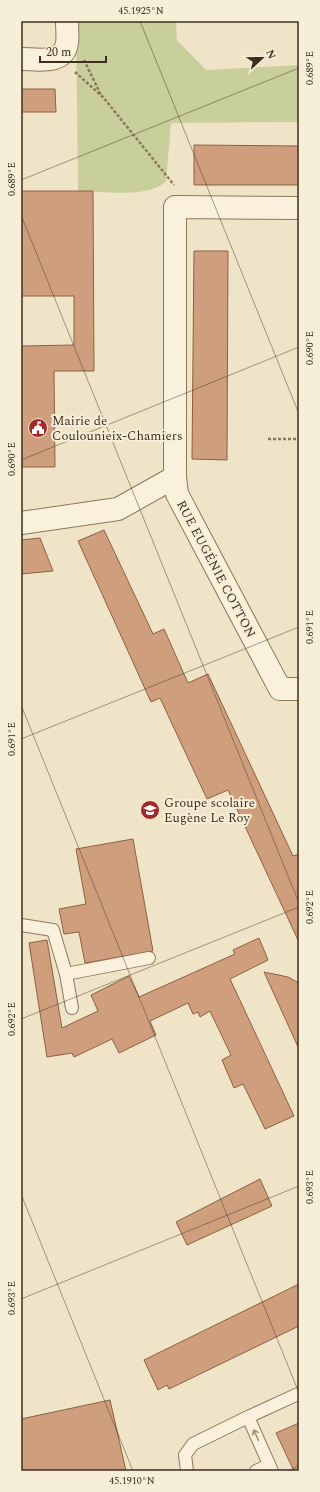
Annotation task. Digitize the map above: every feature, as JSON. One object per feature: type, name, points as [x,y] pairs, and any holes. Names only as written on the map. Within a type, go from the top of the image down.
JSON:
[{"type":"street","points":[[21,59],[61,52],[67,21]]},
{"type":"street","points":[[175,197],[299,208]]},
{"type":"street","name":"RUE EUGÉNIE COTTON","points":[[175,197],[176,494],[280,689],[299,689]]},
{"type":"street","points":[[21,523],[118,509],[175,477]]},
{"type":"lane","points":[[21,925],[54,930],[66,974],[72,1008]]},
{"type":"lane","points":[[66,974],[149,958]]},
{"type":"lane","points":[[187,1471],[185,1455],[193,1444],[298,1394]]},
{"type":"lane","points":[[248,1417],[271,1468],[256,1471]]},
{"type":"path","points":[[103,97],[77,73],[61,52],[76,47],[103,97],[175,197]]},
{"type":"path","points":[[268,439],[299,439]]},
{"type":"green space","points":[[76,21],[176,21],[177,40],[206,70],[299,65],[299,122],[171,123],[166,181],[159,187],[149,190],[125,193],[78,191]]},
{"type":"building","points":[[21,89],[55,89],[56,112],[21,112]]},
{"type":"building","points":[[194,145],[299,146],[299,185],[194,185]]},
{"type":"building","points":[[21,191],[93,191],[94,371],[54,371],[55,467],[21,467],[21,346],[74,345],[74,296],[21,296]]},
{"type":"building","points":[[194,251],[228,251],[227,460],[192,459]]},
{"type":"building","points":[[104,530],[153,634],[164,629],[188,683],[208,674],[293,856],[299,854],[299,942],[228,790],[207,799],[160,698],[151,702],[78,541]]},
{"type":"building","points":[[40,538],[53,571],[21,574],[21,540]]},
{"type":"building","points":[[133,839],[153,951],[85,963],[79,932],[64,934],[59,909],[86,904],[76,849]]},
{"type":"building","points":[[259,938],[268,960],[230,979],[294,1116],[265,1129],[243,1084],[234,1088],[222,1060],[231,1055],[210,1011],[200,1017],[198,1012],[193,1014],[188,1003],[150,1021],[156,1035],[119,1053],[112,1039],[74,1057],[72,1053],[47,1057],[29,943],[47,940],[62,1028],[98,1011],[91,995],[129,976],[139,997],[235,954],[233,950]]},
{"type":"building","points":[[264,972],[288,977],[299,983],[299,1049]]},
{"type":"building","points":[[260,1179],[272,1206],[187,1245],[176,1222]]},
{"type":"building","points":[[299,1284],[299,1326],[169,1389],[167,1385],[158,1390],[144,1360]]},
{"type":"building","points":[[110,1400],[126,1471],[21,1471],[21,1419]]},
{"type":"building","points":[[299,1423],[299,1471],[294,1471],[276,1433]]},
{"type":"place","name":"Mairie de Coulounieix-Chamiers","points":[[38,428]]},
{"type":"place","name":"Groupe scolaire Eugène Le Roy","points":[[150,810]]}]
